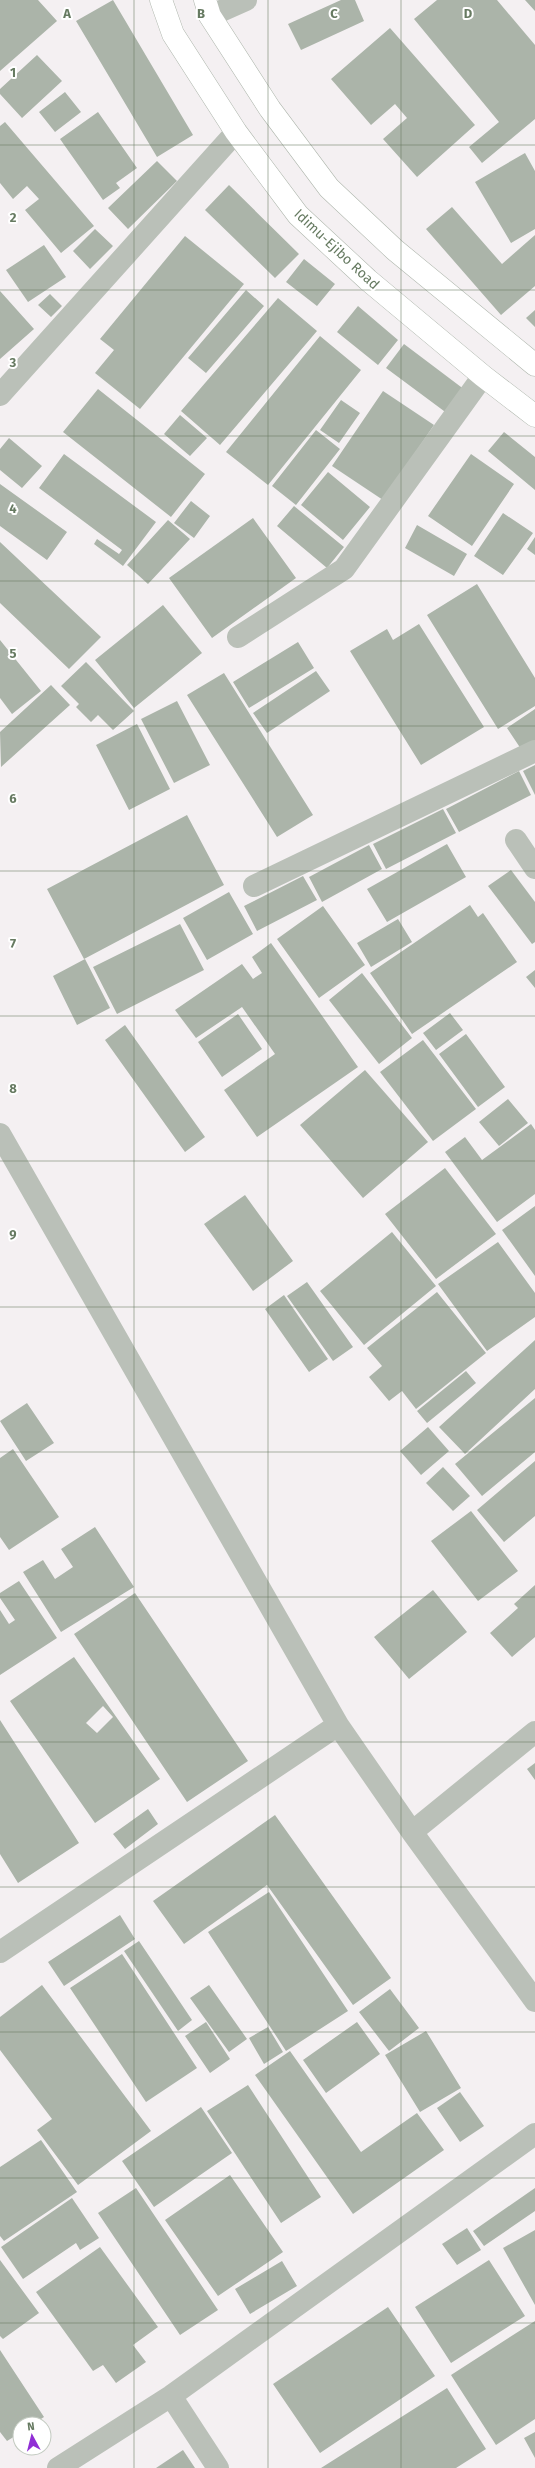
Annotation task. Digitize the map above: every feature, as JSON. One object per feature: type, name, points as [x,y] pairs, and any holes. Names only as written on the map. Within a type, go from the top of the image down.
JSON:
[{"type":"main road","name":"Idimu-Ejibo Road","points":[[161,0],[173,34],[236,132],[298,215],[368,280],[483,376],[535,416]]},
{"type":"main road","points":[[208,8],[270,109],[329,188],[395,250],[535,365]]},
{"type":"street","points":[[208,8],[246,0]]},
{"type":"street","points":[[0,395],[236,132]]},
{"type":"street","points":[[238,637],[344,569],[483,376]]},
{"type":"street","points":[[254,886],[535,751]]},
{"type":"street","points":[[516,840],[535,868]]},
{"type":"street","points":[[0,1136],[338,1725],[412,1832],[535,2001]]},
{"type":"street","points":[[0,1952],[338,1725]]},
{"type":"street","points":[[412,1832],[535,1732]]},
{"type":"street","points":[[58,2468],[171,2396],[535,2134]]},
{"type":"street","points":[[171,2396],[218,2468]]},
{"type":"building","points":[[0,0],[38,0],[57,21],[0,71]]},
{"type":"building","points":[[113,0],[193,135],[157,157],[76,21]]},
{"type":"building","points":[[341,0],[355,0],[364,21],[301,50],[288,24]]},
{"type":"building","points":[[437,0],[497,0],[535,45],[535,119],[482,163],[469,147],[499,122],[414,19]]},
{"type":"building","points":[[525,0],[535,0],[535,11]]},
{"type":"building","points":[[390,28],[475,125],[417,177],[383,139],[407,118],[395,104],[371,125],[331,79]]},
{"type":"building","points":[[37,55],[62,81],[22,118],[0,94],[0,89]]},
{"type":"building","points":[[65,92],[81,112],[55,132],[39,112]]},
{"type":"building","points":[[98,112],[137,168],[116,183],[120,188],[103,200],[60,139]]},
{"type":"building","points":[[5,122],[94,226],[61,253],[25,210],[39,199],[27,186],[13,199],[0,183],[0,126]]},
{"type":"building","points":[[525,153],[535,171],[535,229],[511,243],[475,182]]},
{"type":"building","points":[[157,161],[177,181],[128,229],[108,208]]},
{"type":"building","points":[[229,185],[299,254],[275,278],[205,210]]},
{"type":"building","points":[[452,207],[502,264],[535,235],[535,286],[501,315],[426,229]]},
{"type":"building","points":[[95,229],[113,246],[90,269],[73,251]]},
{"type":"building","points":[[185,236],[244,284],[140,409],[95,373],[114,350],[100,339]]},
{"type":"building","points":[[44,245],[66,277],[28,302],[6,270]]},
{"type":"building","points":[[304,259],[335,284],[317,306],[286,282]]},
{"type":"building","points":[[246,290],[264,306],[206,373],[188,358]]},
{"type":"building","points":[[0,291],[34,329],[0,359]]},
{"type":"building","points":[[50,294],[62,306],[51,317],[38,305]]},
{"type":"building","points":[[278,298],[317,331],[220,445],[181,411]]},
{"type":"building","points":[[358,306],[398,340],[378,365],[337,332]]},
{"type":"building","points":[[535,310],[535,327],[526,318]]},
{"type":"building","points":[[320,336],[361,370],[268,485],[226,452]]},
{"type":"building","points":[[404,344],[465,390],[448,414],[386,368]]},
{"type":"building","points":[[98,389],[205,474],[171,517],[63,432]]},
{"type":"building","points":[[383,391],[434,425],[383,500],[332,466]]},
{"type":"building","points":[[341,400],[360,413],[339,443],[320,430]]},
{"type":"building","points":[[180,415],[207,438],[190,456],[164,434]]},
{"type":"building","points":[[316,430],[340,449],[296,505],[272,486]]},
{"type":"building","points":[[504,432],[535,457],[535,490],[488,451]]},
{"type":"building","points":[[9,438],[42,466],[22,488],[0,470],[0,449]]},
{"type":"building","points":[[64,454],[156,522],[123,566],[94,544],[97,539],[119,554],[122,550],[39,488]]},
{"type":"building","points":[[471,454],[514,484],[472,546],[428,516]]},
{"type":"building","points":[[328,472],[370,507],[343,540],[301,505]]},
{"type":"building","points":[[0,484],[67,532],[47,560],[0,526]]},
{"type":"building","points":[[191,501],[210,516],[194,538],[174,523]]},
{"type":"building","points":[[294,506],[344,547],[327,568],[277,526]]},
{"type":"building","points":[[503,513],[533,533],[503,575],[474,556]]},
{"type":"building","points":[[253,518],[296,578],[212,638],[169,578]]},
{"type":"building","points":[[168,520],[190,539],[148,584],[127,565]]},
{"type":"building","points":[[417,525],[467,554],[454,576],[405,548]]},
{"type":"building","points":[[535,537],[535,555],[527,549]]},
{"type":"building","points":[[0,542],[101,637],[69,669],[0,603]]},
{"type":"building","points":[[477,584],[535,678],[535,706],[498,729],[427,615]]},
{"type":"building","points":[[163,605],[202,653],[134,708],[95,660]]},
{"type":"building","points":[[419,624],[484,727],[421,765],[350,651],[387,629],[393,640]]},
{"type":"building","points":[[0,640],[41,691],[12,714],[0,698]]},
{"type":"building","points":[[298,642],[314,668],[249,708],[233,682]]},
{"type":"building","points":[[86,662],[134,711],[113,730],[98,715],[91,722],[76,707],[79,704],[61,686]]},
{"type":"building","points":[[316,671],[330,691],[267,733],[253,713]]},
{"type":"building","points":[[224,673],[313,815],[277,837],[187,695]]},
{"type":"building","points":[[51,685],[70,705],[1,767],[0,732]]},
{"type":"building","points":[[177,701],[210,765],[174,783],[141,719]]},
{"type":"building","points":[[535,709],[535,744],[523,752],[507,728]]},
{"type":"building","points":[[137,724],[170,789],[129,810],[96,745]]},
{"type":"building","points":[[535,765],[535,795],[523,771]]},
{"type":"building","points":[[519,771],[531,795],[459,832],[446,809]]},
{"type":"building","points":[[443,809],[456,833],[386,869],[373,844]]},
{"type":"building","points":[[187,815],[224,885],[84,959],[47,889]]},
{"type":"building","points":[[447,844],[466,877],[387,922],[367,889]]},
{"type":"building","points":[[369,845],[382,869],[322,902],[309,877]]},
{"type":"building","points":[[511,870],[535,902],[535,942],[532,944],[488,886]]},
{"type":"building","points":[[303,876],[317,900],[257,931],[244,906]]},
{"type":"building","points":[[229,892],[253,934],[207,960],[183,918]]},
{"type":"building","points":[[470,905],[478,917],[483,913],[517,962],[412,1034],[370,973]]},
{"type":"building","points":[[323,906],[365,965],[319,998],[277,939]]},
{"type":"building","points":[[398,919],[412,942],[371,967],[357,943]]},
{"type":"building","points":[[180,924],[204,970],[117,1014],[93,967]]},
{"type":"building","points":[[271,943],[358,1067],[257,1137],[224,1090],[275,1054],[242,1007],[196,1038],[175,1010],[242,964],[253,979],[262,973],[252,957]]},
{"type":"building","points":[[85,959],[110,1008],[77,1025],[53,976]]},
{"type":"building","points":[[535,970],[535,988],[526,977]]},
{"type":"building","points":[[362,973],[412,1038],[379,1064],[329,1000]]},
{"type":"building","points":[[450,1013],[463,1030],[436,1050],[423,1033]]},
{"type":"building","points":[[238,1014],[262,1049],[222,1077],[198,1042]]},
{"type":"building","points":[[125,1025],[205,1137],[185,1152],[105,1040]]},
{"type":"building","points":[[466,1034],[505,1087],[478,1107],[439,1054]]},
{"type":"building","points":[[423,1040],[476,1109],[433,1141],[380,1072]]},
{"type":"building","points":[[365,1070],[428,1142],[363,1198],[300,1125]]},
{"type":"building","points":[[508,1099],[528,1123],[499,1146],[479,1122]]},
{"type":"building","points":[[531,1124],[535,1130],[535,1194],[497,1222],[445,1152],[465,1137],[482,1160]]},
{"type":"building","points":[[445,1168],[496,1234],[436,1279],[385,1214]]},
{"type":"building","points":[[245,1195],[293,1261],[253,1291],[204,1224]]},
{"type":"building","points":[[535,1206],[535,1276],[502,1230]]},
{"type":"building","points":[[392,1232],[436,1286],[364,1345],[320,1291]]},
{"type":"building","points":[[498,1242],[535,1293],[535,1317],[487,1351],[438,1284]]},
{"type":"building","points":[[307,1282],[353,1347],[333,1361],[287,1296]]},
{"type":"building","points":[[437,1292],[486,1353],[416,1409],[402,1391],[389,1401],[369,1377],[382,1366],[367,1348]]},
{"type":"building","points":[[284,1295],[328,1359],[309,1372],[265,1309]]},
{"type":"building","points":[[535,1340],[535,1389],[465,1454],[439,1427]]},
{"type":"building","points":[[466,1371],[476,1383],[427,1423],[417,1411]]},
{"type":"building","points":[[535,1398],[535,1452],[482,1496],[455,1464]]},
{"type":"building","points":[[27,1403],[54,1443],[26,1461],[0,1421]]},
{"type":"building","points":[[428,1427],[449,1451],[421,1475],[400,1451]]},
{"type":"building","points":[[13,1449],[59,1517],[9,1550],[0,1537],[0,1458]]},
{"type":"building","points":[[535,1461],[535,1516],[504,1542],[477,1510]]},
{"type":"building","points":[[443,1467],[470,1496],[453,1511],[426,1483]]},
{"type":"building","points":[[471,1511],[518,1571],[478,1601],[431,1541]]},
{"type":"building","points":[[95,1527],[134,1587],[61,1632],[23,1572],[43,1560],[55,1579],[73,1567],[61,1549]]},
{"type":"building","points":[[19,1581],[57,1638],[0,1675],[0,1610],[9,1624],[15,1620],[0,1598],[0,1593]]},
{"type":"building","points":[[535,1585],[535,1637],[512,1657],[490,1633],[518,1608],[514,1604]]},
{"type":"building","points":[[433,1590],[467,1632],[409,1679],[374,1637]]},
{"type":"building","points":[[135,1593],[248,1761],[187,1802],[74,1634]]},
{"type":"building","points":[[74,1657],[160,1779],[95,1823],[10,1701]],"holes":[[[103,1706],[113,1717],[97,1733],[86,1723]]]},
{"type":"building","points":[[0,1720],[79,1843],[18,1883],[0,1854]]},
{"type":"building","points":[[535,1763],[535,1780],[527,1769]]},
{"type":"building","points":[[148,1809],[158,1824],[125,1849],[113,1834]]},
{"type":"building","points":[[275,1815],[391,1978],[353,2005],[267,1885],[184,1944],[153,1901]]},
{"type":"building","points":[[269,1892],[348,2011],[286,2051],[208,1932]]},
{"type":"building","points":[[120,1915],[135,1939],[64,1986],[48,1962]]},
{"type":"building","points":[[139,1941],[192,2020],[178,2031],[124,1951]]},
{"type":"building","points":[[122,1954],[197,2068],[146,2102],[70,1988]]},
{"type":"building","points":[[42,1985],[151,2131],[78,2185],[37,2130],[52,2119],[0,2050],[0,2017]]},
{"type":"building","points":[[209,1985],[247,2039],[229,2052],[190,1998]]},
{"type":"building","points":[[390,1989],[419,2028],[389,2051],[359,2012]]},
{"type":"building","points":[[206,2022],[230,2059],[210,2073],[185,2036]]},
{"type":"building","points":[[357,2022],[380,2054],[326,2093],[303,2060]]},
{"type":"building","points":[[268,2027],[283,2052],[264,2064],[249,2038]]},
{"type":"building","points":[[426,2031],[461,2088],[420,2112],[385,2055]]},
{"type":"building","points":[[290,2051],[361,2152],[417,2113],[444,2150],[353,2214],[255,2075]]},
{"type":"building","points":[[248,2085],[321,2197],[281,2223],[207,2111]]},
{"type":"building","points":[[460,2092],[484,2126],[460,2142],[437,2108]]},
{"type":"building","points":[[201,2107],[232,2153],[154,2207],[122,2161]]},
{"type":"building","points":[[41,2140],[77,2192],[4,2241],[0,2236],[0,2167]]},
{"type":"building","points":[[230,2175],[283,2252],[218,2296],[165,2220]]},
{"type":"building","points":[[136,2188],[218,2310],[180,2335],[98,2213]]},
{"type":"building","points":[[535,2188],[535,2211],[484,2246],[473,2231]]},
{"type":"building","points":[[72,2198],[99,2238],[80,2250],[76,2243],[23,2279],[1,2247]]},
{"type":"building","points":[[467,2228],[481,2250],[457,2265],[442,2244]]},
{"type":"building","points":[[535,2230],[535,2305],[503,2248]]},
{"type":"building","points":[[100,2247],[158,2327],[133,2345],[146,2362],[116,2383],[103,2365],[93,2371],[36,2292]]},
{"type":"building","points":[[0,2260],[39,2313],[3,2339],[0,2336]]},
{"type":"building","points":[[489,2260],[525,2316],[451,2363],[415,2307]]},
{"type":"building","points":[[282,2261],[297,2286],[250,2314],[235,2289]]},
{"type":"building","points":[[388,2307],[435,2376],[320,2453],[273,2384]]},
{"type":"building","points":[[535,2321],[535,2419],[496,2445],[451,2375]]},
{"type":"building","points":[[0,2350],[43,2416],[12,2416],[12,2438],[7,2441],[0,2432]]},
{"type":"building","points":[[447,2388],[486,2449],[456,2468],[321,2468]]},
{"type":"building","points":[[535,2432],[535,2458],[524,2438]]},
{"type":"building","points":[[183,2450],[195,2468],[156,2468]]}]
